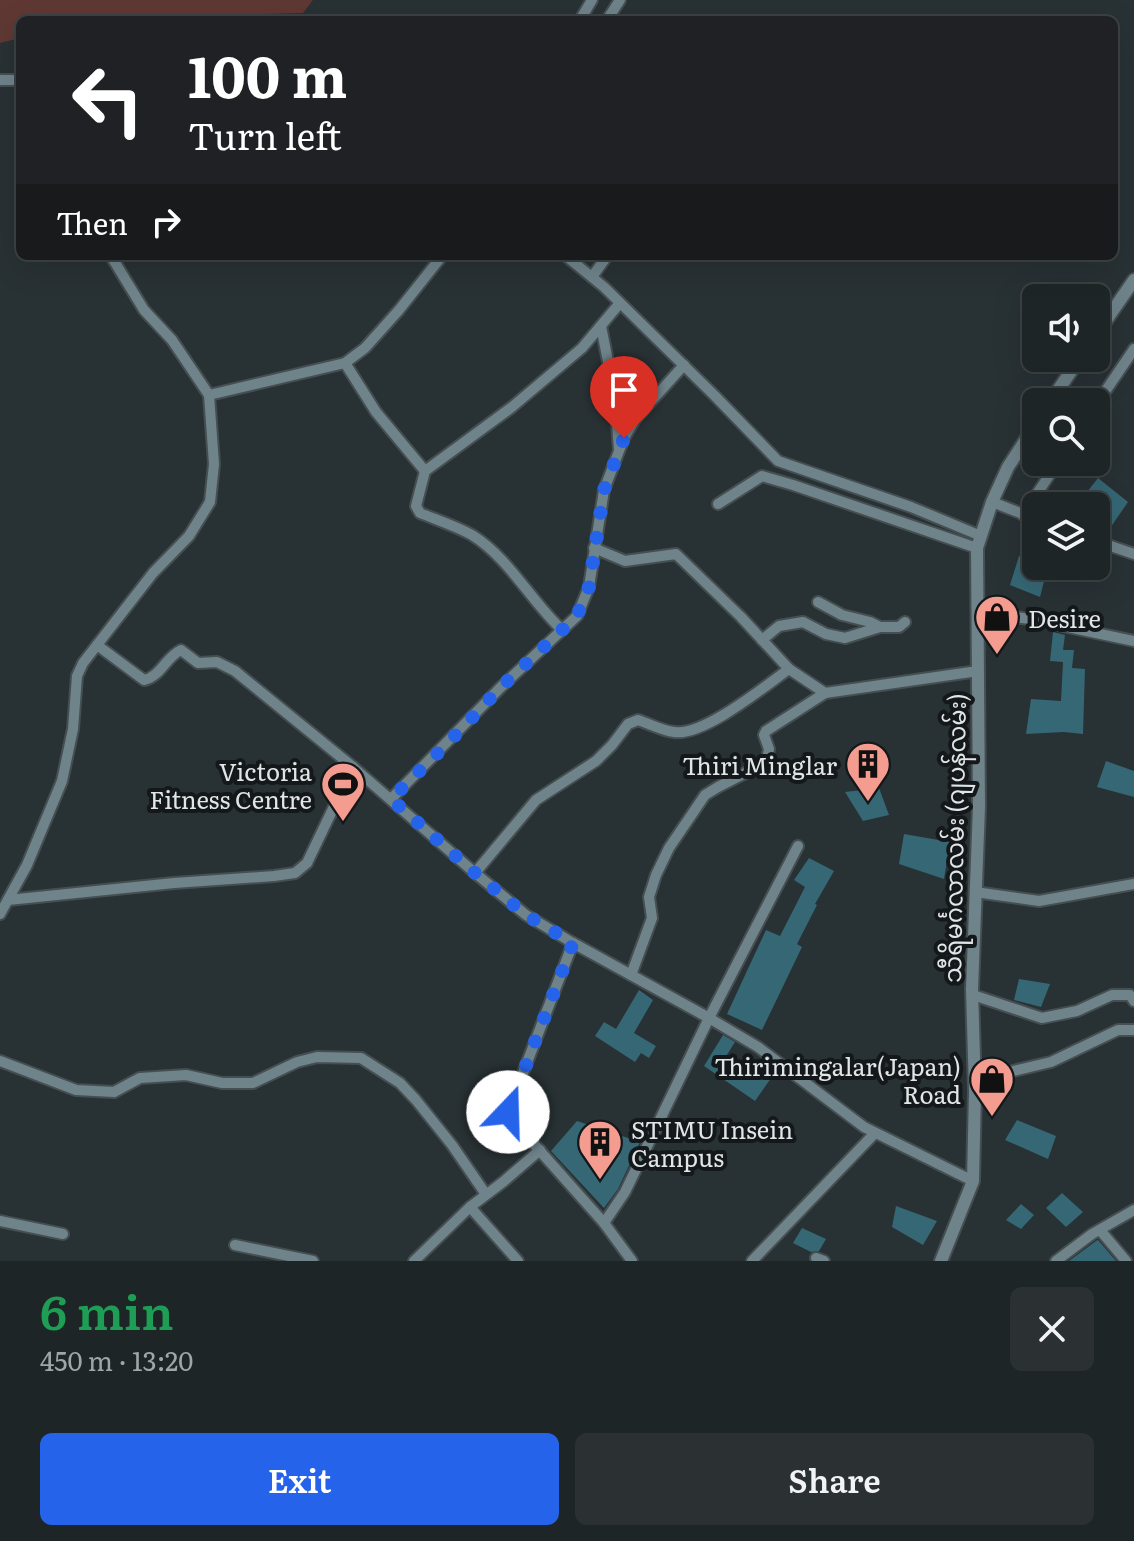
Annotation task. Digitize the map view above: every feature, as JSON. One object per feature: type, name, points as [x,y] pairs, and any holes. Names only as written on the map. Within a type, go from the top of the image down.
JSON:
[{"type":"street","points":[[0,914],[27,865],[62,781],[73,729],[77,676],[83,663],[153,573],[189,536],[210,502],[214,464],[209,395],[172,340],[144,310],[113,260]]},
{"type":"street","points":[[209,395],[345,363],[365,348],[439,260]]},
{"type":"street","points":[[571,260],[684,365],[778,461],[911,507],[979,542]]},
{"type":"street","points":[[592,277],[604,260]]},
{"type":"street","points":[[1110,315],[1134,280]]},
{"type":"street","points":[[562,630],[500,558],[471,535],[420,513],[416,506],[425,471],[512,407],[582,348],[620,303]]},
{"type":"street","points":[[601,326],[615,397],[619,453]]},
{"type":"street","points":[[1108,388],[1134,349]]},
{"type":"street","points":[[345,363],[376,412],[425,471]]},
{"type":"street","points":[[391,799],[501,687],[577,616],[589,587],[604,490],[624,438],[636,418],[684,365]]},
{"type":"street","name":"သီရိမင်္ဂလာလမ်း (ဂျပန်လမ်း)","points":[[941,1261],[973,1181],[973,995],[979,807],[979,542],[992,502],[1022,446]]},
{"type":"street","points":[[718,504],[762,476],[979,542]]},
{"type":"street","points":[[992,502],[1022,515]]},
{"type":"street","points":[[1110,544],[1132,549]]},
{"type":"street","points":[[594,548],[625,561],[676,554],[789,669],[825,693]]},
{"type":"street","points":[[818,602],[842,615],[880,627]]},
{"type":"street","points":[[977,612],[1030,619],[1134,641]]},
{"type":"street","points":[[762,640],[779,626],[803,622],[826,634],[845,638],[880,627],[899,627],[905,622]]},
{"type":"street","points":[[97,645],[144,680],[153,678],[173,654],[181,650],[198,663],[217,662],[235,671],[526,915],[758,1047],[864,1127],[973,1181]]},
{"type":"street","points":[[475,873],[536,800],[596,761],[628,724],[638,720],[676,733],[695,730],[789,669]]},
{"type":"street","points":[[631,975],[652,918],[649,897],[669,848],[705,795],[767,760],[766,731],[825,693],[978,671]]},
{"type":"street","points":[[8,900],[295,873],[307,863],[353,767]]},
{"type":"street","points":[[604,1223],[625,1192],[709,1018],[798,846]]},
{"type":"street","points":[[975,892],[1039,901],[1134,884]]},
{"type":"street","points":[[573,943],[508,1112],[604,1223],[632,1261]]},
{"type":"street","points":[[973,995],[1042,1018],[1077,1011],[1112,995],[1130,995],[1134,1001]]},
{"type":"street","points":[[1013,1071],[1051,1062],[1118,1030],[1134,1030]]},
{"type":"street","points":[[0,1061],[76,1090],[114,1092],[140,1078],[186,1075],[222,1083],[253,1083],[297,1062],[317,1057],[361,1058],[400,1083],[416,1100],[485,1193]]},
{"type":"street","points":[[752,1261],[875,1133]]},
{"type":"street","points":[[414,1261],[485,1193],[503,1182],[540,1150]]},
{"type":"street","points":[[470,1207],[518,1261]]},
{"type":"street","points":[[1056,1261],[1134,1210]]},
{"type":"street","points":[[0,1221],[63,1234]]},
{"type":"street","points":[[1100,1230],[1126,1261]]},
{"type":"street","points":[[235,1245],[313,1261]]},
{"type":"shaded area","points":[[0,0],[313,0],[303,13],[16,16],[16,39],[0,43]]},
{"type":"building","points":[[1098,478],[1128,502],[1110,528],[1110,492],[1087,492]]},
{"type":"building","points":[[1019,556],[1022,557],[1022,580],[1044,580],[1040,597],[1010,585]]},
{"type":"building","points":[[1053,632],[1065,635],[1063,650],[1074,650],[1072,668],[1085,669],[1083,734],[1026,734],[1031,699],[1061,701],[1063,662],[1050,661]]},
{"type":"building","points":[[1106,761],[1134,771],[1134,797],[1097,787]]},
{"type":"building","name":"Thiri Minglar","points":[[879,788],[889,815],[863,821],[845,792]]},
{"type":"building","points":[[904,834],[950,842],[944,879],[899,864]]},
{"type":"building","points":[[809,858],[834,871],[815,904],[797,944],[802,947],[762,1030],[727,1014],[766,930],[780,936],[805,887],[794,880]]},
{"type":"building","points":[[1019,979],[1050,984],[1041,1007],[1014,1000]]},
{"type":"building","points":[[639,990],[653,1000],[634,1033],[656,1046],[649,1058],[641,1053],[635,1062],[595,1036],[604,1022],[616,1029]]},
{"type":"building","points":[[723,1035],[735,1042],[725,1058],[754,1077],[766,1063],[776,1071],[755,1101],[704,1066]]},
{"type":"building","points":[[1017,1120],[1056,1136],[1048,1159],[1005,1140]]},
{"type":"building","name":"STIMU Insein Campus","points":[[577,1121],[640,1142],[618,1189],[604,1208],[551,1151]]},
{"type":"building","points":[[1062,1193],[1083,1212],[1066,1227],[1046,1208]]},
{"type":"building","points":[[1021,1204],[1034,1215],[1021,1229],[1006,1220]]},
{"type":"building","points":[[896,1206],[937,1221],[923,1245],[892,1227]]},
{"type":"building","points":[[802,1228],[826,1239],[819,1251],[811,1252],[793,1243]]},
{"type":"building","points":[[1096,1241],[1116,1261],[1069,1261]]},
{"type":"place","name":"Desire","points":[[997,656]]},
{"type":"place","name":"Thiri Minglar","points":[[868,803]]},
{"type":"place","name":"Victoria Fitness Centre","points":[[343,823]]},
{"type":"place","name":"Thirimingalar(Japan) Road","points":[[992,1118]]},
{"type":"place","name":"STIMU Insein Campus","points":[[600,1181]]},
{"type":"route","points":[[508,1112],[573,943],[526,915],[391,799],[501,687],[577,616],[589,587],[604,490],[624,438]]}]
